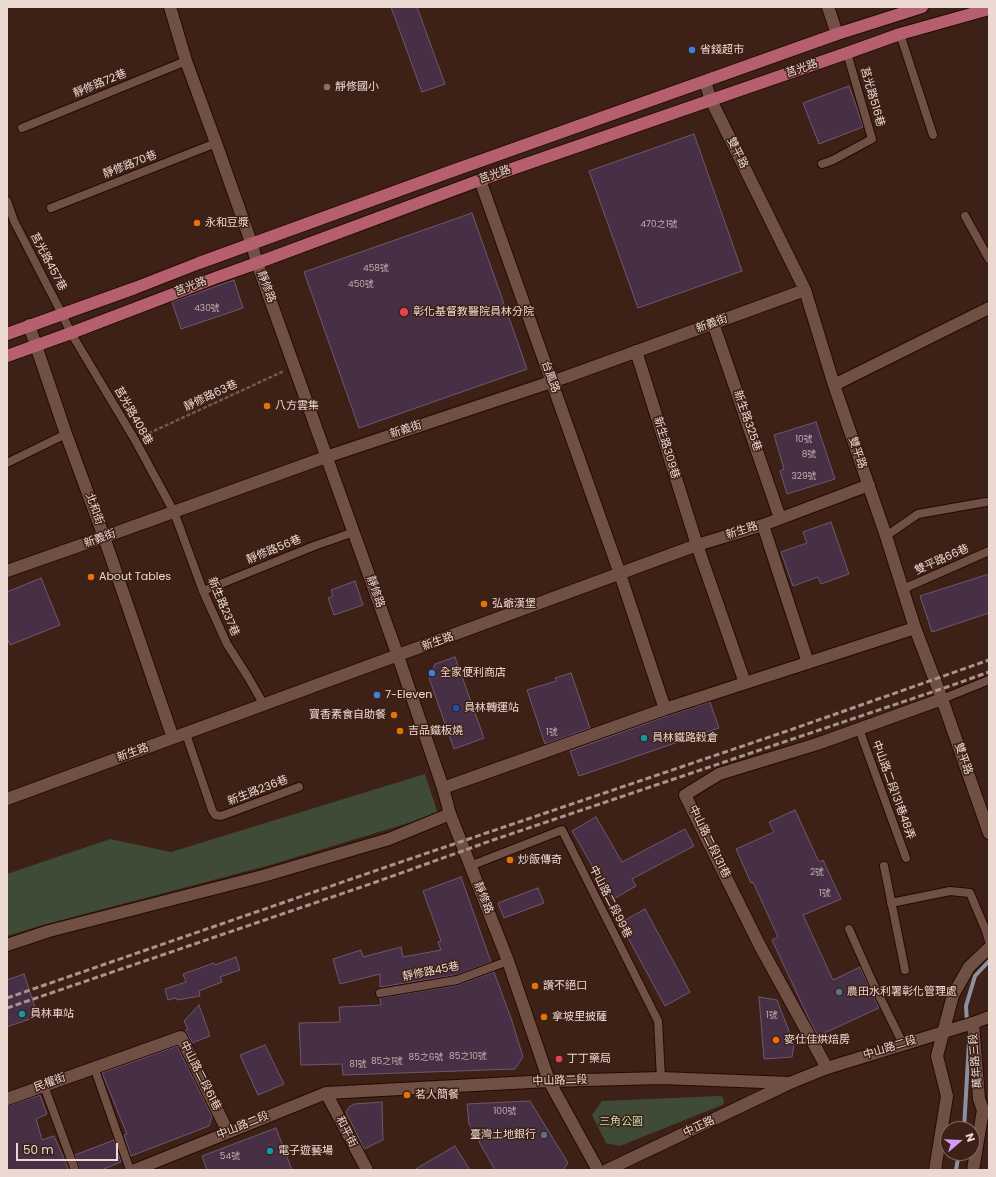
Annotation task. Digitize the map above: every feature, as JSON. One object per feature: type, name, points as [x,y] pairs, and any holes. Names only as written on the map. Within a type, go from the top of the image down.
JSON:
[{"type":"main road","name":"莒光路","points":[[7,334],[452,171],[837,34],[922,7]]},
{"type":"main road","name":"莒光路","points":[[7,356],[480,180],[900,34],[989,9]]},
{"type":"street","name":"靜修路","points":[[170,7],[186,61],[398,656],[443,788],[450,814],[508,961],[549,1081],[598,1170]]},
{"type":"street","points":[[828,7],[837,34]]},
{"type":"street","name":"雙平路","points":[[705,82],[710,100],[805,290],[834,385],[886,536],[915,628],[989,832]]},
{"type":"street","name":"台鳳路","points":[[480,180],[620,574],[666,709]]},
{"type":"street","name":"新義街","points":[[7,571],[104,538],[326,457],[552,382],[805,290]]},
{"type":"street","points":[[834,385],[989,308]]},
{"type":"street","name":"新生路325巷","points":[[713,323],[780,518]]},
{"type":"street","name":"北和街","points":[[29,325],[173,738]]},
{"type":"street","name":"新生路309巷","points":[[636,351],[697,546],[745,683]]},
{"type":"street","name":"新生路","points":[[7,799],[697,546],[763,525],[869,486]]},
{"type":"street","points":[[763,525],[808,663]]},
{"type":"street","points":[[443,788],[666,709],[915,628]]},
{"type":"street","name":"中山路二段131巷","points":[[827,1068],[760,946],[686,795],[719,774],[817,744],[942,700]]},
{"type":"street","points":[[7,945],[49,931],[263,876],[381,841],[450,814]]},
{"type":"street","points":[[935,1170],[947,1096],[937,1056],[953,995],[969,967],[989,948]]},
{"type":"street","name":"中山路二段","points":[[135,1170],[154,1167],[228,1132],[326,1093],[549,1081],[661,1078],[790,1083],[827,1068],[989,1017]]},
{"type":"street","name":"萬年路三段","points":[[973,1023],[979,1099],[986,1109],[973,1170]]},
{"type":"street","name":"中山路二段61巷","points":[[94,1068],[181,1037],[228,1132]]},
{"type":"street","name":"民權街","points":[[7,1099],[94,1068]]},
{"type":"street","name":"中正路","points":[[607,1170],[790,1083]]},
{"type":"street","name":"和平街","points":[[326,1093],[367,1170]]},
{"type":"street","points":[[986,1109],[989,1126]]},
{"type":"lane","points":[[900,34],[933,135]]},
{"type":"lane","name":"莒光路516巷","points":[[822,164],[833,160],[872,139],[847,53]]},
{"type":"lane","name":"靜修路72巷","points":[[22,128],[186,61]]},
{"type":"lane","name":"靜修路70巷","points":[[51,208],[216,143]]},
{"type":"lane","name":"莒光路457巷","points":[[7,201],[10,222],[62,314],[71,333]]},
{"type":"lane","points":[[965,216],[989,259]]},
{"type":"lane","name":"莒光路408巷","points":[[71,333],[135,440],[174,512]]},
{"type":"lane","points":[[7,463],[66,434]]},
{"type":"lane","points":[[886,536],[918,514],[986,502]]},
{"type":"lane","name":"新生路237巷","points":[[174,512],[203,590],[227,644],[264,705]]},
{"type":"lane","name":"靜修路56巷","points":[[203,590],[314,546],[354,532]]},
{"type":"lane","name":"雙平路66巷","points":[[903,589],[989,551]]},
{"type":"lane","points":[[942,700],[989,680]]},
{"type":"lane","name":"中山路二段131巷48弄","points":[[859,729],[906,858]]},
{"type":"lane","name":"新生路236巷","points":[[186,734],[212,810],[215,814],[221,816],[299,787]]},
{"type":"lane","name":"中山路二段99巷","points":[[470,866],[562,830],[658,1022],[661,1078]]},
{"type":"lane","points":[[884,866],[905,970]]},
{"type":"lane","points":[[891,903],[950,891],[970,893],[989,940]]},
{"type":"lane","points":[[848,929],[902,1044]]},
{"type":"lane","name":"靜修路45巷","points":[[380,993],[458,980],[508,961]]},
{"type":"lane","points":[[94,1068],[130,1170]]},
{"type":"lane","points":[[44,1086],[75,1170]]},
{"type":"path","name":"靜修路63巷","points":[[135,440],[294,366]]},
{"type":"green space","points":[[425,774],[438,814],[270,865],[39,926],[7,936],[7,874],[110,839],[171,852]]},
{"type":"green space","name":"三角公園","points":[[723,1097],[724,1103],[722,1105],[620,1146],[606,1143],[592,1115],[602,1101]]},
{"type":"building","points":[[391,7],[417,7],[445,84],[422,92]]},
{"type":"building","points":[[849,86],[863,127],[819,144],[803,103]]},
{"type":"building","points":[[694,134],[742,271],[638,308],[589,171]]},
{"type":"building","name":"彰化基督教醫院員林分院","points":[[472,213],[527,369],[359,428],[304,272]]},
{"type":"building","points":[[234,280],[243,308],[181,329],[172,302]]},
{"type":"building","points":[[816,422],[835,479],[787,494],[780,471],[784,469],[774,435]]},
{"type":"building","points":[[831,522],[849,574],[821,584],[818,577],[793,586],[781,552],[807,543],[803,532]]},
{"type":"building","points":[[989,574],[989,613],[932,632],[920,596]]},
{"type":"building","points":[[41,578],[60,625],[10,645],[7,638],[7,592]]},
{"type":"building","points":[[355,581],[363,605],[334,615],[328,598],[333,596],[331,590]]},
{"type":"building","name":"員林轉運站","points":[[455,657],[484,738],[454,749],[429,678],[435,664]]},
{"type":"building","points":[[571,673],[590,728],[545,744],[527,690],[556,681],[555,678]]},
{"type":"building","name":"員林鐵路穀倉","points":[[710,702],[719,728],[579,776],[570,751]]},
{"type":"building","points":[[795,810],[819,862],[823,860],[841,899],[803,915],[833,980],[860,967],[879,1008],[818,1036],[772,940],[778,937],[736,849],[774,832],[769,822]]},
{"type":"building","points":[[596,817],[622,862],[685,829],[694,846],[632,879],[636,886],[612,900],[572,831]]},
{"type":"building","points":[[461,877],[491,962],[456,975],[380,987],[380,974],[340,984],[333,959],[361,950],[363,957],[401,947],[403,957],[441,950],[438,942],[441,941],[423,891]]},
{"type":"building","points":[[538,888],[544,903],[504,918],[498,903]]},
{"type":"building","points":[[645,909],[690,992],[665,1006],[620,923]]},
{"type":"building","points":[[236,957],[240,970],[220,977],[222,982],[199,991],[200,996],[168,1000],[165,989],[186,982],[183,974],[214,963],[215,965]]},
{"type":"building","points":[[494,972],[512,1021],[523,1057],[515,1069],[343,1075],[342,1064],[301,1065],[299,1023],[340,1022],[339,1007],[381,1005],[380,998],[458,985]]},
{"type":"building","points":[[24,974],[38,1016],[7,1027],[7,980]]},
{"type":"building","points":[[759,997],[777,1000],[794,1044],[792,1057],[764,1059]]},
{"type":"building","points":[[199,1005],[210,1036],[192,1043],[185,1031],[188,1029],[184,1021]]},
{"type":"building","points":[[265,1045],[284,1084],[258,1095],[240,1055]]},
{"type":"building","points":[[177,1046],[212,1116],[209,1126],[131,1156],[124,1135],[127,1134],[102,1073]]},
{"type":"building","points":[[40,1095],[47,1114],[36,1119],[42,1140],[54,1136],[69,1170],[7,1170],[7,1106]]},
{"type":"building","points":[[530,1101],[568,1163],[563,1170],[495,1170],[469,1124],[467,1104]]},
{"type":"building","points":[[382,1102],[383,1140],[364,1149],[346,1112],[349,1107],[354,1104]]},
{"type":"building","points":[[276,1128],[292,1170],[207,1170],[202,1156]]},
{"type":"building","points":[[114,1140],[121,1162],[101,1170],[80,1170],[75,1155]]},
{"type":"building","points":[[455,1146],[470,1170],[414,1170]]},
{"type":"waterway","points":[[967,1023],[966,1006],[975,976],[989,961]]},
{"type":"waterway","points":[[964,1121],[969,1042]]},
{"type":"waterway","points":[[956,1170],[958,1161]]},
{"type":"railway","points":[[7,998],[793,729],[989,660]]},
{"type":"railway","points":[[7,1008],[376,882],[493,840],[989,672]]},
{"type":"place","name":"省錢超市","points":[[692,50]]},
{"type":"place","name":"靜修國小","points":[[327,87]]},
{"type":"place","name":"永和豆漿","points":[[197,223]]},
{"type":"place","name":"彰化基督教醫院員林分院","points":[[404,312]]},
{"type":"place","name":"八方雲集","points":[[267,406]]},
{"type":"place","name":"About Tables","points":[[91,577]]},
{"type":"place","name":"弘爺漢堡","points":[[484,604]]},
{"type":"place","name":"全家便利商店","points":[[432,673]]},
{"type":"place","name":"7-Eleven","points":[[377,695]]},
{"type":"place","name":"員林轉運站","points":[[456,708]]},
{"type":"place","name":"寶香素食自助餐","points":[[394,715]]},
{"type":"place","name":"吉品鐵板燒","points":[[400,731]]},
{"type":"place","name":"員林鐵路穀倉","points":[[644,738]]},
{"type":"place","name":"炒飯傳奇","points":[[510,860]]},
{"type":"place","name":"讚不絕口","points":[[535,986]]},
{"type":"place","name":"農田水利署彰化管理處","points":[[839,992]]},
{"type":"place","name":"員林車站","points":[[22,1014]]},
{"type":"place","name":"拿坡里披薩","points":[[544,1017]]},
{"type":"place","name":"麥仕佳烘焙房","points":[[776,1040]]},
{"type":"place","name":"丁丁藥局","points":[[559,1059]]},
{"type":"place","name":"茗人簡餐","points":[[407,1095]]},
{"type":"place","name":"臺灣土地銀行","points":[[544,1135]]},
{"type":"place","name":"電子遊藝場","points":[[270,1151]]}]
